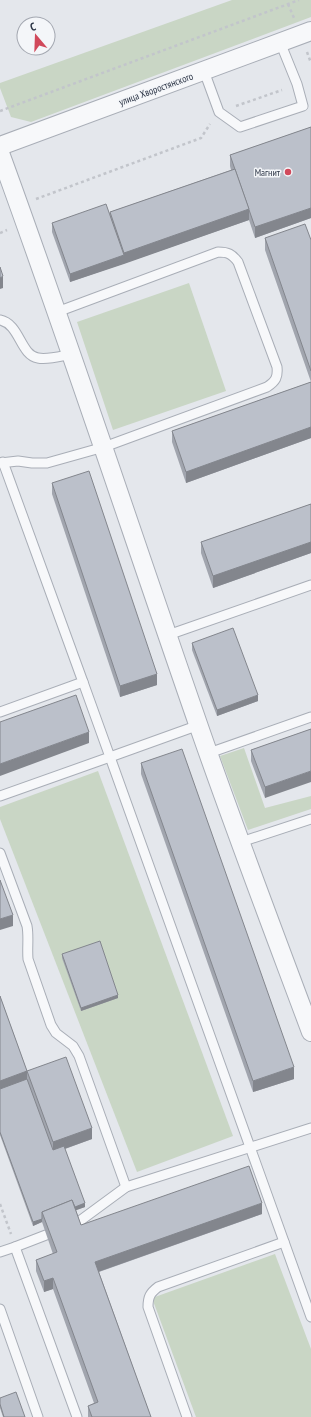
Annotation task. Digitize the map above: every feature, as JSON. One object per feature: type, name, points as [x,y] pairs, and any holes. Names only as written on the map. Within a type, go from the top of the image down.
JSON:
[{"type":"street","name":"улица Хворостянского","points":[[0,146],[311,31]]},
{"type":"street","points":[[0,153],[72,354],[198,725],[311,1032]]},
{"type":"lane","points":[[204,71],[220,112],[240,127],[304,106],[280,42]]},
{"type":"lane","points":[[57,312],[218,252],[226,252],[234,255],[238,262],[277,367],[278,375],[274,382],[268,387],[104,447],[47,462],[32,463],[18,461],[1,463],[83,682],[311,1317]]},
{"type":"lane","points":[[0,320],[8,322],[13,327],[31,355],[37,358],[72,354]]},
{"type":"lane","points":[[168,636],[311,585]]},
{"type":"lane","points":[[0,712],[83,682]]},
{"type":"lane","points":[[209,753],[311,717]]},
{"type":"lane","points":[[0,796],[198,725]]},
{"type":"lane","points":[[241,842],[311,819]]},
{"type":"lane","points":[[0,853],[27,926],[28,959],[52,1025],[56,1033],[73,1046],[80,1056],[126,1187]]},
{"type":"lane","points":[[77,1224],[126,1187],[311,1128]]},
{"type":"lane","points":[[0,1252],[46,1235]]},
{"type":"lane","points":[[188,1417],[148,1307],[148,1299],[151,1292],[158,1287],[284,1242]]},
{"type":"lane","points":[[15,1247],[77,1417]]},
{"type":"lane","points":[[0,1309],[38,1417]]},
{"type":"path","points":[[0,111],[299,0]]},
{"type":"path","points":[[19,205],[201,138],[217,113],[297,84]]},
{"type":"path","points":[[0,1204],[15,1247]]},
{"type":"green space","points":[[232,0],[311,0],[311,17],[31,122],[11,117],[0,88],[0,83]]},
{"type":"green space","points":[[189,283],[226,391],[113,430],[77,322]]},
{"type":"green space","points":[[244,748],[265,808],[311,796],[311,809],[248,830],[220,756]]},
{"type":"green space","points":[[98,771],[233,1136],[137,1172],[0,819],[0,807]]},
{"type":"green space","points":[[275,1254],[311,1349],[311,1417],[196,1417],[152,1298]]},
{"type":"building","points":[[311,127],[311,208],[255,227],[230,155]]},
{"type":"building","points":[[235,169],[249,209],[124,253],[110,212]]},
{"type":"building","points":[[106,204],[124,255],[70,274],[52,223]]},
{"type":"building","points":[[305,224],[311,240],[311,371],[265,238]]},
{"type":"building","points":[[0,267],[3,276],[0,278]]},
{"type":"building","points":[[311,382],[311,427],[186,472],[172,431]]},
{"type":"building","points":[[89,471],[157,674],[120,686],[52,483]]},
{"type":"building","points":[[311,504],[311,542],[213,576],[201,542]]},
{"type":"building","points":[[233,628],[258,695],[217,710],[192,643]]},
{"type":"building","points":[[76,695],[89,732],[0,764],[0,722]]},
{"type":"building","points":[[311,729],[311,771],[265,787],[251,750]]},
{"type":"building","points":[[182,749],[294,1067],[253,1081],[141,763]]},
{"type":"building","points":[[0,880],[13,915],[0,919]]},
{"type":"building","points":[[100,941],[118,995],[81,1008],[62,954]]},
{"type":"building","points":[[0,996],[27,1071],[0,1081]]},
{"type":"building","points":[[66,1057],[92,1128],[53,1142],[27,1071]]},
{"type":"building","points":[[27,1079],[53,1150],[64,1146],[85,1203],[75,1207],[72,1200],[42,1212],[42,1219],[33,1222],[0,1132],[0,1089]]},
{"type":"building","points":[[249,1166],[262,1203],[95,1262],[151,1417],[92,1417],[88,1406],[98,1402],[53,1278],[44,1281],[36,1260],[57,1252],[42,1212],[72,1200],[81,1225]]},
{"type":"building","points":[[16,1392],[25,1417],[4,1417],[0,1404],[0,1398]]},
{"type":"place","name":"Магнит","points":[[288,172]]}]
